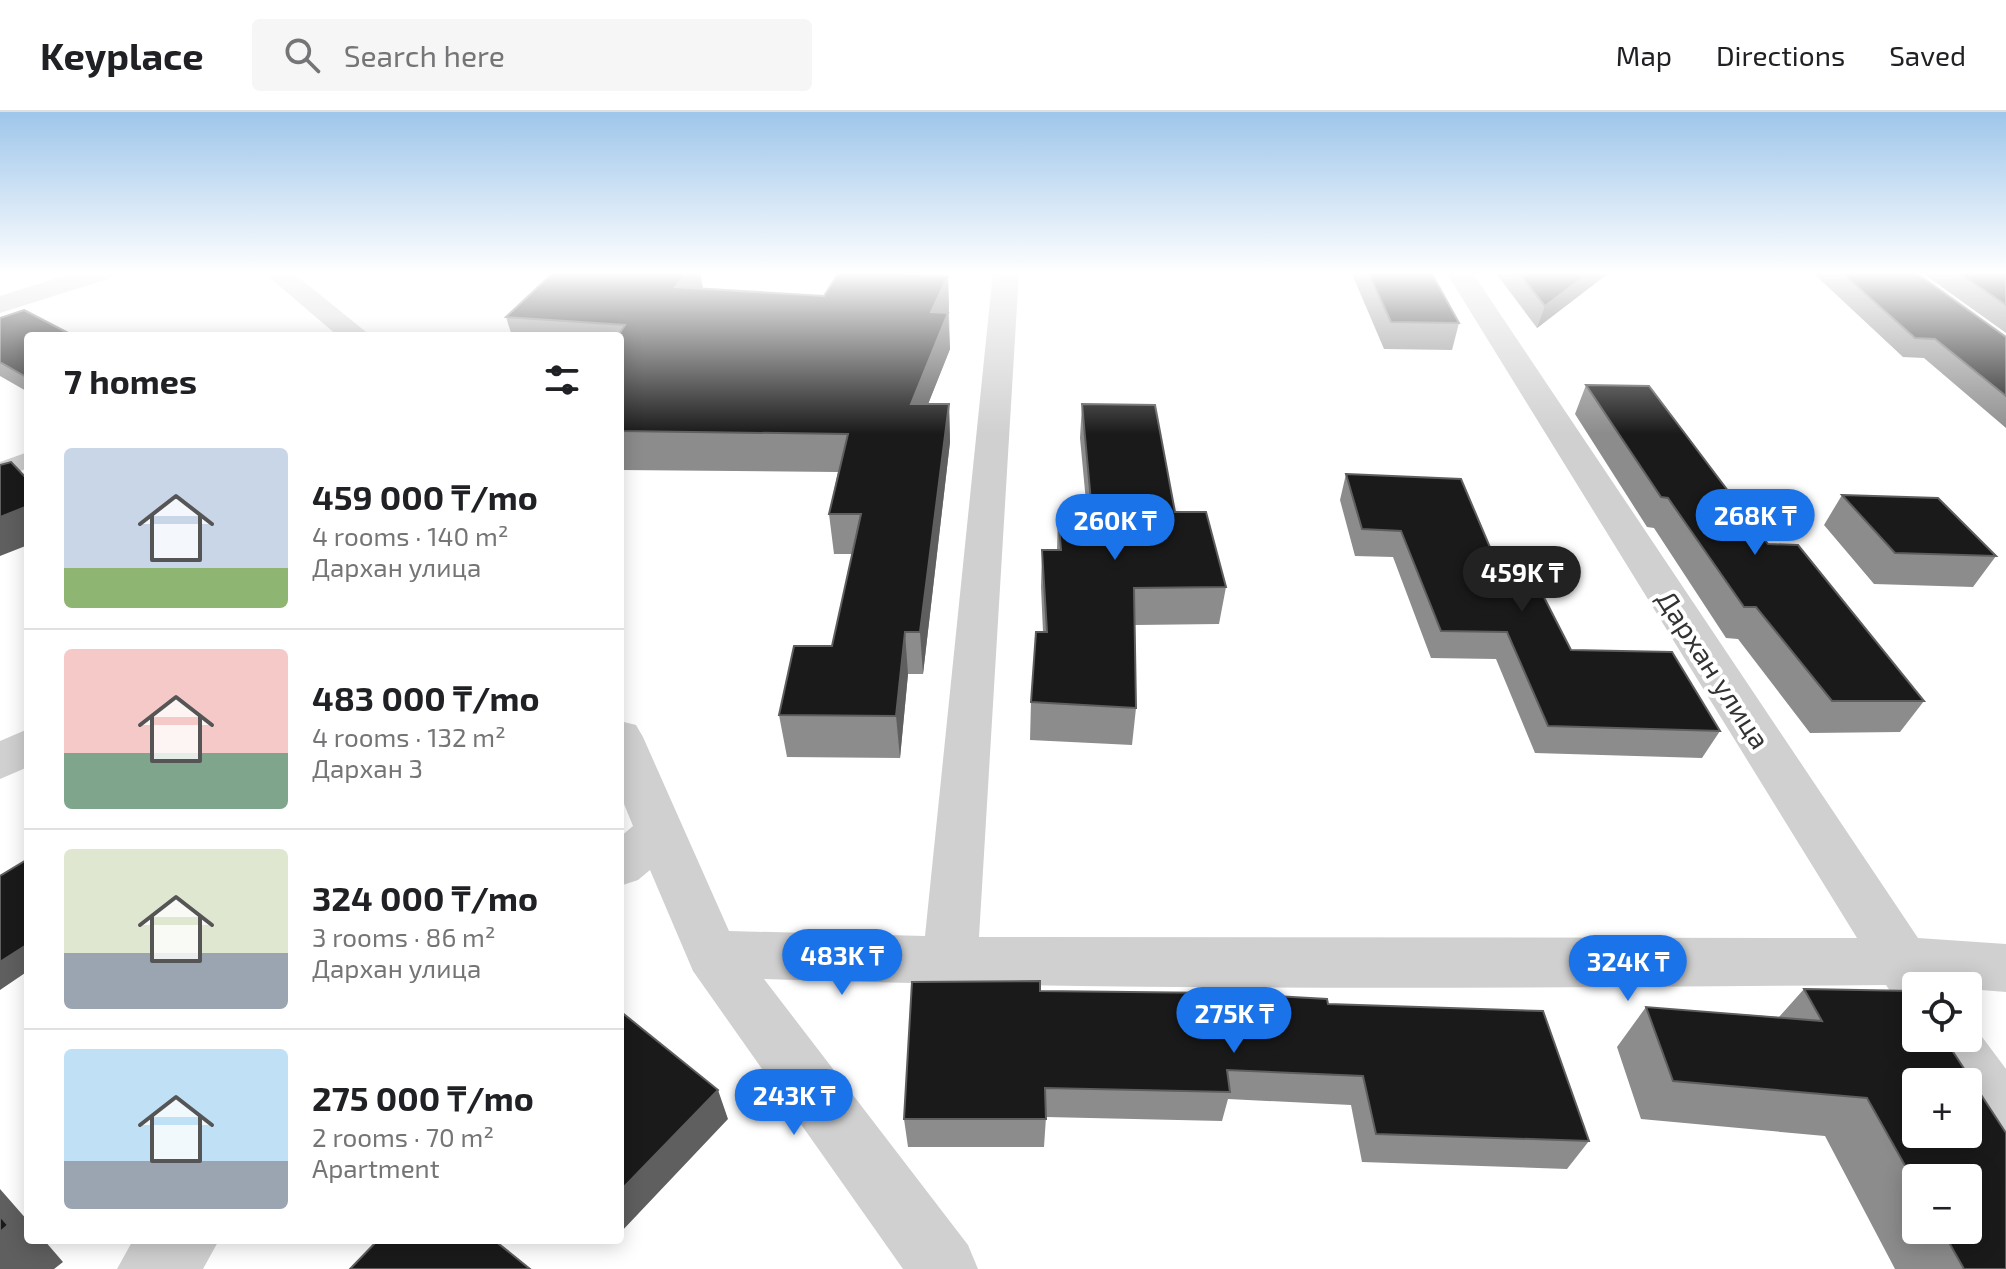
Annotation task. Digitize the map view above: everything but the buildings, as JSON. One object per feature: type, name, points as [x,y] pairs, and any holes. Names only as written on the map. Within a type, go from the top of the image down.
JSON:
[{"type":"street","points":[[950,962],[1002,326]]},
{"type":"street","name":"Дархан улица","points":[[1494,326],[1909,972]]},
{"type":"street","points":[[624,746],[712,954],[944,1269]]},
{"type":"street","points":[[0,762],[24,748]]},
{"type":"street","points":[[624,863],[660,832]]},
{"type":"street","points":[[712,954],[950,962],[1902,973]]},
{"type":"street","points":[[1929,972],[2006,968]]},
{"type":"street","points":[[1960,1052],[2006,1122]]},
{"type":"street","points":[[151,1269],[180,1244]]},
{"type":"lane","points":[[0,471],[24,461]]}]
